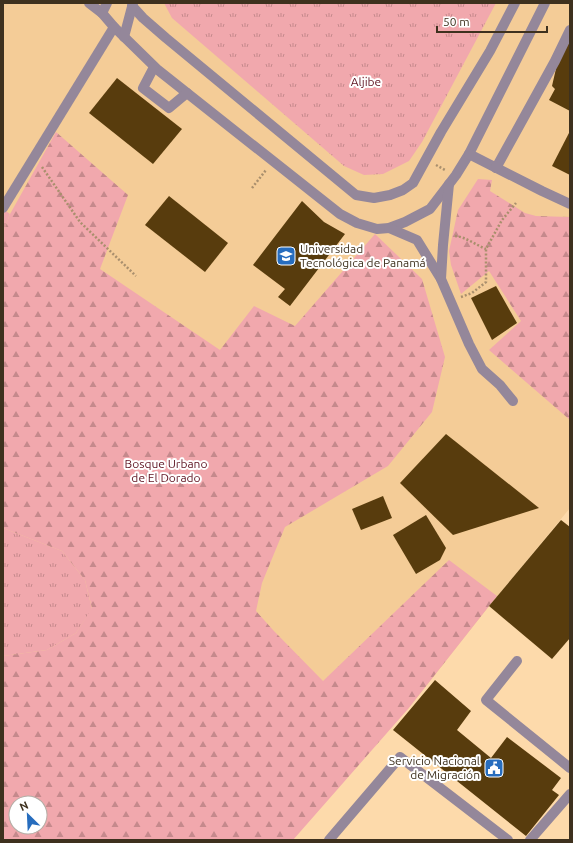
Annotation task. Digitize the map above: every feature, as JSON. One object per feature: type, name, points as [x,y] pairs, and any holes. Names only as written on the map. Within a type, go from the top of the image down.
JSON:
[{"type":"street","points":[[89,3],[102,13],[154,67],[340,214],[357,223],[377,229],[389,228],[405,222],[430,209],[449,184],[469,154],[545,3]]},
{"type":"street","points":[[102,13],[107,3]]},
{"type":"street","points":[[133,5],[143,18],[166,38],[356,195],[374,198],[390,195],[403,190],[413,183],[441,132],[490,51],[515,3]]},
{"type":"street","points":[[124,37],[133,5]]},
{"type":"street","points":[[3,208],[114,27]]},
{"type":"street","points":[[496,168],[570,30]]},
{"type":"street","points":[[154,67],[143,88],[169,108],[187,93]]},
{"type":"street","points":[[469,154],[570,204]]},
{"type":"street","points":[[441,279],[442,245],[449,184]]},
{"type":"street","points":[[389,228],[417,240],[441,279],[469,344],[482,369],[500,385],[513,401]]},
{"type":"street","points":[[517,661],[486,700],[570,768]]},
{"type":"street","points":[[329,840],[400,757],[508,840]]},
{"type":"street","points":[[530,840],[570,794]]},
{"type":"path","points":[[35,156],[80,222],[136,276]]},
{"type":"path","points":[[252,188],[266,170]]},
{"type":"path","points":[[458,298],[472,293],[486,282],[486,249],[502,220],[516,203]]},
{"type":"path","points":[[450,236],[462,236],[476,245],[486,249]]},
{"type":"shaded area","name":"Universidad Tecnológica de Panamá","points":[[3,3],[570,3],[570,508],[489,606],[408,709],[48,825],[48,795],[8,795],[8,835],[18,835],[3,840]]},
{"type":"green space","name":"Aljibe","points":[[164,3],[496,3],[422,142],[409,161],[383,174],[364,175],[344,166],[172,18]]},
{"type":"green space","name":"Bosque Urbano de El Dorado","points":[[56,132],[128,195],[100,269],[220,350],[254,306],[295,326],[375,234],[422,279],[445,357],[432,412],[388,466],[285,527],[262,583],[256,611],[323,681],[449,560],[497,596],[408,709],[293,840],[3,840],[3,656],[47,650],[76,633],[92,608],[85,580],[62,551],[3,528],[3,233],[10,214]]},
{"type":"green space","points":[[478,179],[492,180],[490,191],[525,213],[536,216],[570,217],[570,420],[489,350],[521,321],[489,271],[461,294],[451,265],[449,251],[458,210]]},
{"type":"green space","points":[[3,209],[10,214],[3,233]]},
{"type":"green space","points":[[3,528],[62,551],[85,580],[92,609],[76,633],[47,650],[3,656]]},
{"type":"building","points":[[570,37],[570,111],[549,100],[555,89],[552,86],[558,60]]},
{"type":"building","points":[[117,78],[182,129],[153,164],[89,113]]},
{"type":"building","points":[[570,131],[570,175],[552,166]]},
{"type":"building","points":[[169,196],[228,243],[205,272],[145,225]]},
{"type":"building","points":[[302,201],[324,222],[345,234],[290,306],[278,297],[285,289],[253,265]]},
{"type":"building","points":[[496,286],[517,323],[492,340],[471,298]]},
{"type":"building","points":[[446,434],[539,508],[453,535],[400,483]]},
{"type":"building","points":[[383,496],[392,518],[361,530],[352,509]]},
{"type":"building","points":[[426,515],[446,548],[440,560],[416,574],[393,535]]},
{"type":"building","points":[[561,520],[570,527],[570,638],[552,659],[489,606]]},
{"type":"building","name":"Servicio Nacional de Migración","points":[[435,680],[471,711],[457,730],[491,758],[507,737],[561,778],[552,790],[559,795],[526,836],[393,730]]},
{"type":"place","name":"Universidad Tecnológica de Panamá","points":[[286,256]]},
{"type":"place","name":"Servicio Nacional de Migración","points":[[494,768]]}]
